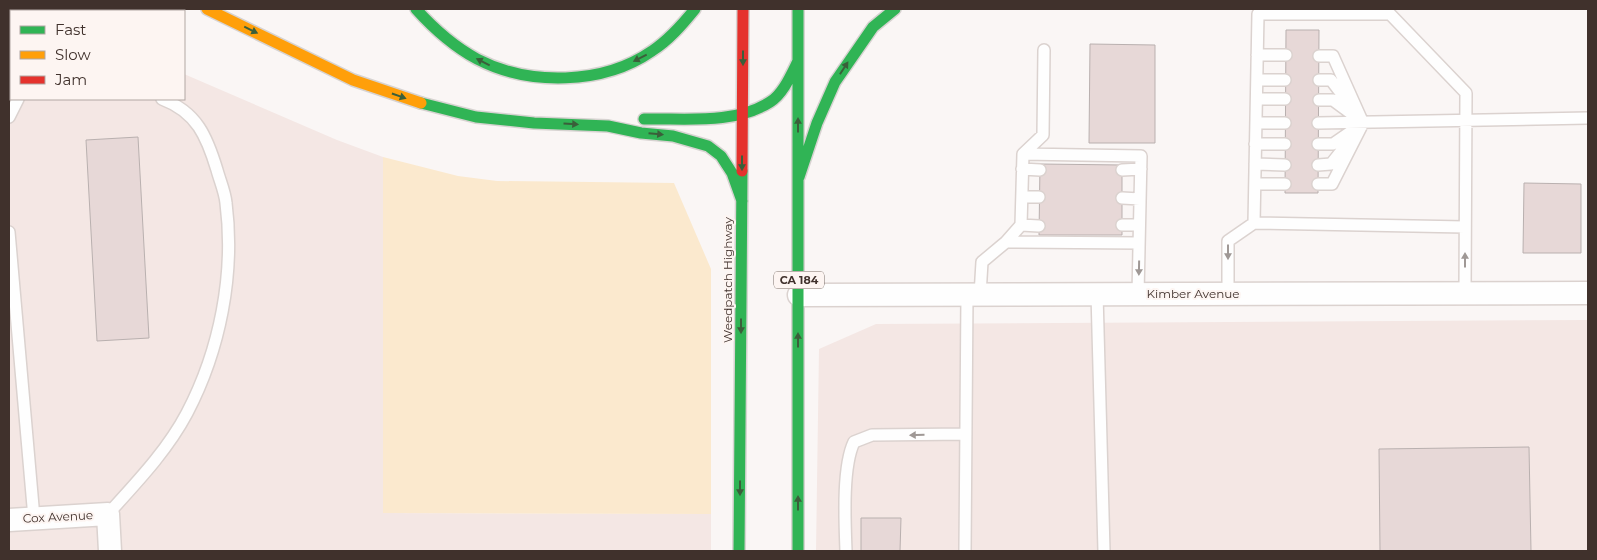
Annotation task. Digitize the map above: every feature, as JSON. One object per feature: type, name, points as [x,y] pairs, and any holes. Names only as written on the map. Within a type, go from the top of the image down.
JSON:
[{"type":"main road","points":[[207,9],[353,80],[407,99],[476,117],[608,126],[641,133],[673,136],[708,146],[721,156],[732,173],[742,201]]},
{"type":"main road","points":[[416,9],[428,24],[454,46],[487,64],[517,74],[551,79],[588,76],[621,67],[655,50],[678,29],[695,9]]},
{"type":"main road","name":"Weedpatch Highway","points":[[739,551],[743,9]]},
{"type":"main road","name":"CA 184","points":[[798,9],[798,551]]},
{"type":"main road","points":[[798,177],[817,123],[835,82],[873,26],[895,9]]},
{"type":"main road","points":[[608,126],[648,118],[717,118],[743,114],[772,102],[787,83],[798,61]]},
{"type":"street","name":"Kimber Avenue","points":[[798,295],[1588,293]]},
{"type":"street","name":"Cox Avenue","points":[[9,520],[108,514]]},
{"type":"street","points":[[108,514],[110,551]]},
{"type":"lane","points":[[1254,223],[1258,14],[1390,14],[1466,94],[1465,293]]},
{"type":"lane","points":[[965,551],[966,434],[974,294],[982,262],[1006,242],[1021,225],[1023,154],[1043,135],[1044,50]]},
{"type":"lane","points":[[1257,55],[1286,55]]},
{"type":"lane","points":[[1319,56],[1333,56],[1363,122]]},
{"type":"lane","points":[[1257,80],[1285,80]]},
{"type":"lane","points":[[1319,80],[1331,80],[1363,122]]},
{"type":"lane","points":[[1256,99],[1285,99]]},
{"type":"lane","points":[[9,117],[18,100]]},
{"type":"lane","points":[[108,514],[152,465],[186,413],[213,353],[222,304],[228,258],[226,202],[209,142],[190,114],[164,100]]},
{"type":"lane","points":[[1319,100],[1333,100],[1363,122]]},
{"type":"lane","points":[[1318,123],[1588,118]]},
{"type":"lane","points":[[1318,144],[1333,144],[1363,122]]},
{"type":"lane","points":[[1318,165],[1331,164],[1363,122]]},
{"type":"lane","points":[[1318,184],[1332,184],[1363,122]]},
{"type":"lane","points":[[1256,123],[1285,123]]},
{"type":"lane","points":[[1256,144],[1285,144]]},
{"type":"lane","points":[[1023,154],[1140,156],[1138,294]]},
{"type":"lane","points":[[1255,164],[1285,165]]},
{"type":"lane","points":[[1022,170],[1040,170]]},
{"type":"lane","points":[[1122,170],[1140,170]]},
{"type":"lane","points":[[1255,184],[1285,184]]},
{"type":"lane","points":[[1022,197],[1040,197]]},
{"type":"lane","points":[[1122,198],[1140,198]]},
{"type":"lane","points":[[1228,294],[1228,241],[1254,223],[1465,227]]},
{"type":"lane","points":[[1021,225],[1040,226]]},
{"type":"lane","points":[[1122,226],[1140,225]]},
{"type":"lane","points":[[9,232],[34,518]]},
{"type":"lane","points":[[1006,242],[1140,243]]},
{"type":"lane","points":[[1097,294],[1104,551]]},
{"type":"lane","points":[[846,551],[847,467],[850,450],[854,442],[872,435],[966,434]]},
{"type":"shaded area","points":[[9,9],[36,10],[10,10],[10,100],[185,100],[185,74],[337,140],[383,157],[383,513],[711,514],[711,551],[9,551]]},
{"type":"shaded area","points":[[383,157],[458,176],[497,181],[674,183],[711,269],[711,514],[383,513]]},
{"type":"shaded area","points":[[1588,320],[1588,551],[816,551],[819,349],[876,324]]},
{"type":"building","points":[[1286,30],[1319,30],[1318,193],[1285,193]]},
{"type":"building","points":[[1090,44],[1155,45],[1155,143],[1089,143]]},
{"type":"building","points":[[138,137],[149,338],[97,341],[86,140]]},
{"type":"building","points":[[1040,164],[1122,165],[1122,235],[1039,235]]},
{"type":"building","points":[[1524,183],[1581,184],[1581,253],[1523,253]]},
{"type":"building","points":[[1529,447],[1531,551],[1380,551],[1379,449]]},
{"type":"building","points":[[861,518],[901,518],[900,551],[861,551]]},
{"type":"traffic: fast","points":[[416,9],[444,37],[477,59],[497,68],[519,74],[566,78],[589,76],[633,62],[664,42],[695,9]]},
{"type":"traffic: fast","points":[[798,9],[798,551]]},
{"type":"traffic: fast","points":[[799,177],[817,123],[835,82],[873,27],[895,9]]},
{"type":"traffic: fast","points":[[644,119],[709,119],[741,114],[756,109],[775,99],[786,84],[798,61]]},
{"type":"traffic: fast","points":[[421,103],[476,117],[534,123],[608,126],[641,133],[673,136],[708,146],[721,156],[732,173],[742,201]]},
{"type":"traffic: fast","points":[[739,551],[742,171]]},
{"type":"traffic: slow","points":[[207,9],[353,80],[421,103]]},
{"type":"traffic: jam","points":[[742,171],[743,9]]}]
